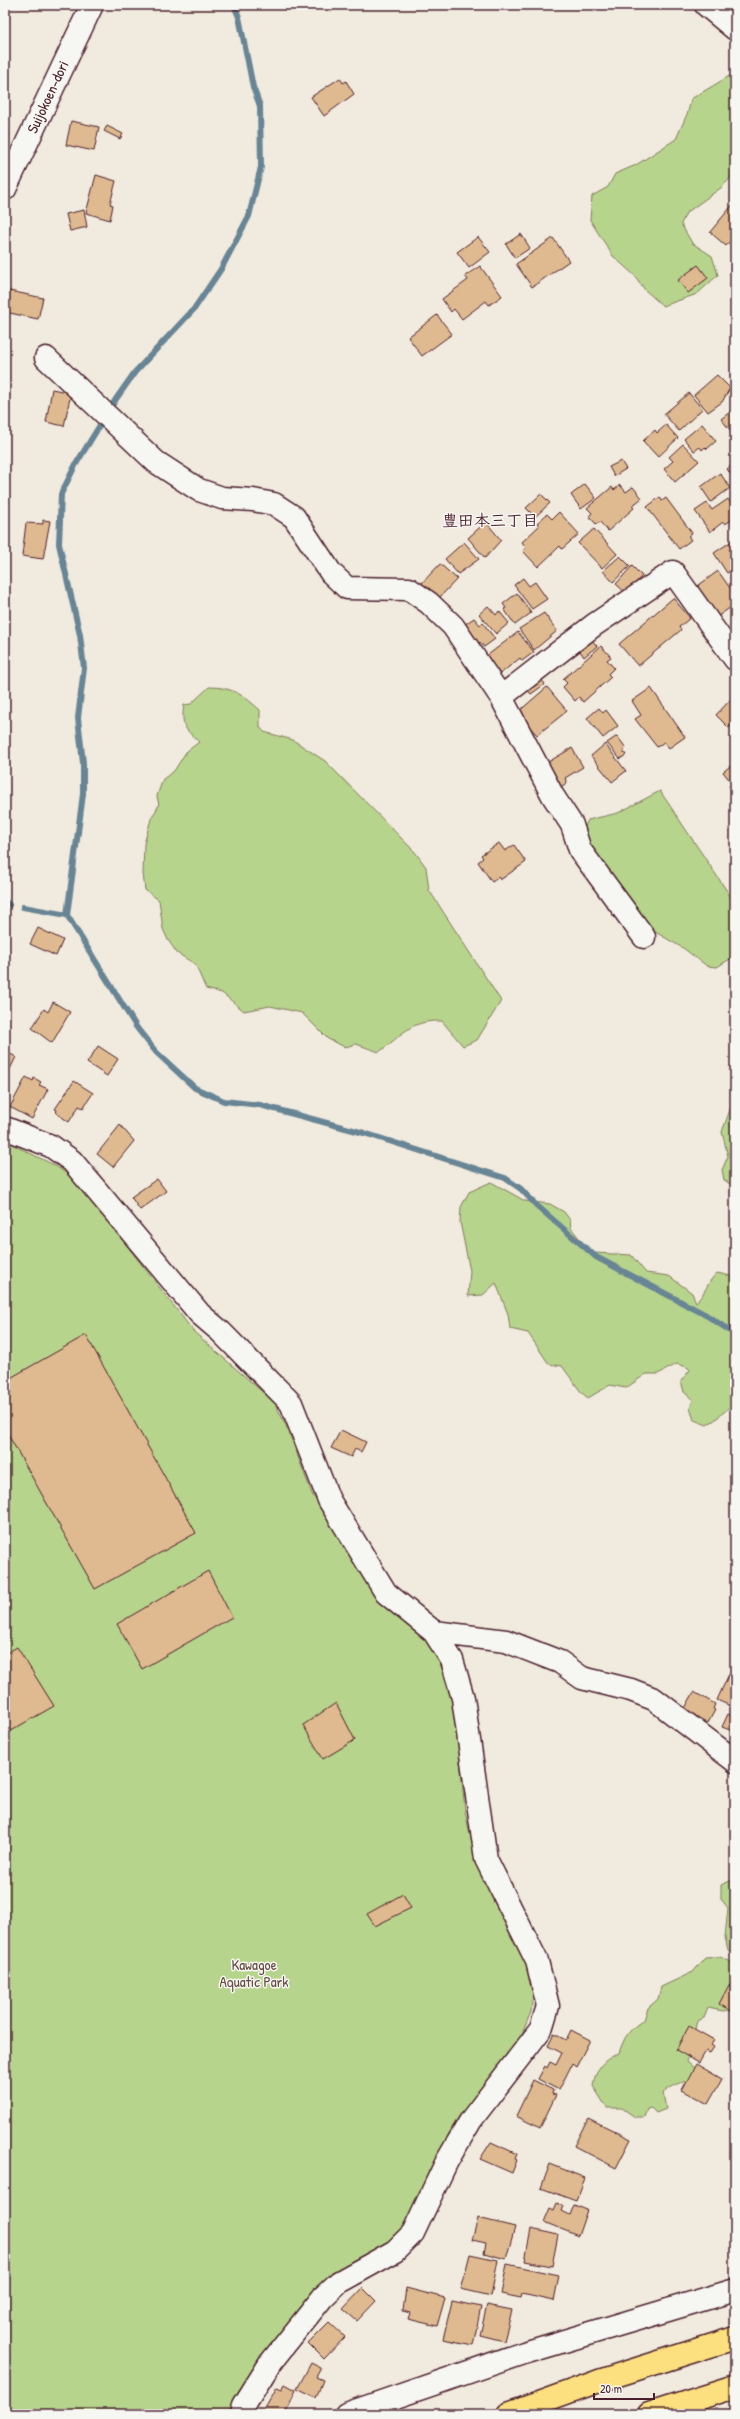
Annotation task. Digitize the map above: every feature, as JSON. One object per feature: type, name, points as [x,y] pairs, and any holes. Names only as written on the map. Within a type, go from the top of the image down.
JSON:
[{"type":"highway","points":[[508,2414],[599,2381],[735,2338]]},
{"type":"highway","points":[[649,2414],[735,2387]]},
{"type":"street","name":"Suijokoen-dori","points":[[5,189],[92,5]]},
{"type":"street","points":[[706,5],[735,29]]},
{"type":"street","points":[[46,358],[156,462],[199,490],[222,498],[253,500],[274,504],[294,517],[331,572],[347,588],[409,589],[429,603],[453,626],[501,697],[553,796],[572,825],[580,850],[644,937]]},
{"type":"street","points":[[501,697],[594,625],[673,572],[735,659]]},
{"type":"street","points":[[5,1128],[51,1146],[72,1161],[200,1314],[221,1332],[291,1403],[329,1500],[386,1593],[434,1632],[452,1660],[463,1698],[486,1859],[538,1961],[548,2006],[541,2029],[470,2120],[447,2161],[413,2233],[395,2251],[339,2282],[323,2297],[271,2362],[244,2405],[242,2414]]},
{"type":"street","points":[[434,1632],[506,1641],[560,1662],[582,1678],[631,1690],[654,1699],[735,1761]]},
{"type":"street","points":[[346,2414],[524,2353],[735,2290]]},
{"type":"green space","points":[[735,70],[735,173],[722,187],[686,213],[681,224],[692,243],[712,256],[718,275],[697,294],[663,306],[645,290],[634,275],[613,256],[590,220],[592,196],[608,187],[615,174],[636,165],[676,139],[688,112],[691,99],[731,75]]},
{"type":"green space","points":[[209,687],[225,688],[243,696],[260,710],[260,727],[264,732],[293,740],[325,761],[415,852],[426,867],[429,890],[501,1001],[477,1040],[463,1046],[442,1021],[431,1021],[414,1026],[407,1030],[379,1052],[356,1044],[345,1047],[328,1039],[302,1013],[270,1006],[244,1011],[222,993],[206,989],[195,964],[177,953],[168,940],[163,929],[159,900],[145,890],[143,874],[144,844],[151,819],[159,805],[157,796],[163,779],[174,771],[186,752],[199,742],[187,730],[183,722],[184,705],[191,704]]},
{"type":"green space","points":[[660,791],[735,903],[735,956],[717,967],[707,966],[683,948],[650,929],[592,855],[584,829],[588,820],[618,813]]},
{"type":"green space","points":[[735,1105],[735,1187],[724,1180],[722,1170],[728,1156],[722,1132],[731,1107]]},
{"type":"green space","name":"Kawagoe Aquatic Park","points":[[5,1141],[54,1165],[76,1180],[194,1332],[275,1403],[288,1430],[312,1494],[379,1601],[397,1614],[430,1644],[447,1678],[455,1708],[465,1811],[473,1848],[482,1873],[522,1951],[530,1974],[533,1994],[531,2012],[517,2046],[457,2119],[428,2173],[411,2215],[395,2238],[354,2260],[320,2286],[232,2414],[5,2414]]},
{"type":"green space","points":[[491,1182],[525,1201],[550,1204],[564,1212],[570,1220],[571,1228],[583,1243],[595,1253],[631,1255],[646,1273],[669,1276],[692,1293],[696,1302],[717,1273],[731,1276],[735,1274],[735,1403],[707,1425],[694,1420],[690,1408],[693,1400],[684,1392],[681,1381],[690,1370],[687,1367],[677,1364],[658,1374],[646,1374],[626,1388],[610,1385],[588,1398],[581,1392],[562,1366],[549,1364],[528,1333],[510,1329],[508,1314],[496,1283],[483,1295],[468,1296],[470,1271],[460,1222],[461,1207],[469,1192]]},
{"type":"green space","points":[[735,1879],[735,1954],[728,1950],[725,1937],[728,1908],[721,1899],[721,1885]]},
{"type":"green space","points":[[720,1957],[729,1961],[735,1966],[735,2009],[723,2011],[708,2008],[704,2018],[697,2021],[687,2062],[699,2072],[694,2080],[681,2083],[666,2090],[663,2093],[666,2109],[656,2113],[651,2108],[647,2109],[644,2117],[635,2117],[622,2108],[607,2108],[593,2086],[596,2074],[601,2065],[619,2053],[628,2034],[635,2026],[644,2020],[648,2008],[658,1999],[661,1987],[693,1972],[705,1958]]},
{"type":"building","points":[[340,78],[343,83],[346,81],[354,94],[324,116],[311,97]]},
{"type":"building","points":[[71,121],[99,127],[94,151],[66,145]]},
{"type":"building","points":[[107,126],[123,134],[120,139],[104,131]]},
{"type":"building","points":[[96,175],[116,181],[110,204],[113,205],[110,220],[86,213]]},
{"type":"building","points":[[735,202],[735,242],[732,239],[726,246],[710,232]]},
{"type":"building","points":[[84,210],[87,227],[70,231],[66,214]]},
{"type":"building","points":[[521,234],[530,248],[515,258],[506,244]]},
{"type":"building","points":[[478,237],[490,252],[469,268],[457,252]]},
{"type":"building","points":[[553,238],[569,261],[532,287],[516,264]]},
{"type":"building","points":[[698,265],[708,278],[688,293],[678,280]]},
{"type":"building","points":[[480,266],[502,296],[489,305],[486,301],[462,319],[454,309],[451,312],[442,299],[468,280],[465,276]]},
{"type":"building","points":[[5,290],[43,298],[38,319],[5,312]]},
{"type":"building","points":[[437,315],[452,334],[422,356],[408,337]]},
{"type":"building","points":[[717,375],[730,388],[722,402],[708,412],[694,395]]},
{"type":"building","points":[[52,389],[71,393],[64,426],[46,422]]},
{"type":"building","points":[[689,393],[702,409],[679,431],[664,414]]},
{"type":"building","points":[[735,408],[735,436],[721,419]]},
{"type":"building","points":[[702,424],[716,441],[707,449],[705,447],[702,450],[700,447],[694,451],[684,439]]},
{"type":"building","points":[[666,425],[678,438],[658,457],[643,441],[655,430],[657,433]]},
{"type":"building","points":[[683,444],[699,461],[675,482],[664,469],[673,461],[669,457]]},
{"type":"building","points":[[621,461],[626,469],[614,476],[609,467]]},
{"type":"building","points":[[735,462],[735,480],[727,469]]},
{"type":"building","points":[[720,473],[730,488],[711,502],[701,487]]},
{"type":"building","points":[[585,484],[596,498],[581,509],[571,495]]},
{"type":"building","points":[[620,485],[626,492],[633,487],[642,498],[632,506],[634,508],[608,531],[600,522],[596,524],[589,516],[592,513],[587,508],[612,487],[614,490]]},
{"type":"building","points":[[541,494],[550,503],[535,517],[526,508]]},
{"type":"building","points":[[660,497],[662,501],[666,498],[692,533],[688,536],[691,540],[679,549],[647,507]]},
{"type":"building","points":[[728,499],[735,509],[735,518],[725,524],[723,522],[710,532],[695,511],[707,503],[712,510]]},
{"type":"building","points":[[559,512],[579,534],[562,549],[560,546],[538,567],[523,551],[526,547],[522,542],[539,526],[537,523],[547,514],[552,519]]},
{"type":"building","points":[[43,520],[50,521],[43,559],[22,556],[26,523],[43,524]]},
{"type":"building","points":[[486,522],[501,540],[485,558],[468,538]]},
{"type":"building","points":[[594,529],[617,554],[602,568],[578,543]]},
{"type":"building","points":[[735,539],[735,568],[727,573],[714,553]]},
{"type":"building","points":[[464,542],[479,559],[458,574],[445,559]]},
{"type":"building","points":[[620,556],[630,566],[613,582],[603,571]]},
{"type":"building","points":[[440,564],[457,579],[439,598],[421,584]]},
{"type":"building","points":[[632,566],[642,576],[626,593],[616,584]]},
{"type":"building","points":[[718,571],[735,595],[735,604],[717,617],[695,588]]},
{"type":"building","points":[[523,578],[529,586],[535,582],[547,599],[532,609],[514,585]]},
{"type":"building","points":[[517,593],[531,613],[515,625],[504,609],[506,608],[503,604]]},
{"type":"building","points":[[673,598],[690,618],[679,627],[681,630],[638,666],[619,644]]},
{"type":"building","points":[[488,606],[496,615],[499,611],[509,623],[496,634],[479,614]]},
{"type":"building","points":[[544,613],[557,631],[534,650],[519,629]]},
{"type":"building","points":[[474,618],[480,625],[483,623],[495,639],[484,647],[480,642],[476,646],[464,625]]},
{"type":"building","points":[[518,632],[534,652],[522,661],[520,658],[500,674],[494,666],[491,668],[484,658]]},
{"type":"building","points":[[590,638],[597,646],[584,657],[578,648]]},
{"type":"building","points":[[601,646],[611,657],[607,660],[614,668],[608,674],[611,677],[583,702],[579,697],[575,701],[563,687],[567,683],[563,679]]},
{"type":"building","points":[[540,678],[545,684],[531,694],[526,688]]},
{"type":"building","points":[[547,687],[567,711],[537,735],[517,713]]},
{"type":"building","points":[[651,688],[685,737],[669,748],[664,742],[657,747],[635,719],[641,715],[632,701]]},
{"type":"building","points":[[734,696],[735,721],[729,728],[716,715]]},
{"type":"building","points":[[599,708],[603,713],[606,710],[618,726],[603,738],[587,718]]},
{"type":"building","points":[[617,736],[626,748],[623,751],[626,755],[620,759],[607,743]]},
{"type":"building","points":[[605,744],[626,771],[612,782],[591,756]]},
{"type":"building","points":[[572,748],[583,767],[565,778],[567,783],[557,789],[543,765]]},
{"type":"building","points":[[735,762],[735,793],[729,786],[732,783],[723,772]]},
{"type":"building","points":[[499,843],[505,851],[514,845],[526,862],[500,880],[499,877],[492,882],[478,862],[483,858],[481,855]]},
{"type":"building","points":[[38,928],[63,940],[56,956],[30,944]]},
{"type":"building","points":[[53,1002],[70,1012],[52,1043],[32,1028],[44,1009],[48,1012]]},
{"type":"building","points":[[98,1046],[118,1059],[107,1076],[87,1063]]},
{"type":"building","points":[[5,1051],[16,1057],[5,1079]]},
{"type":"building","points":[[26,1077],[33,1081],[34,1078],[41,1082],[39,1085],[48,1089],[32,1119],[10,1107]]},
{"type":"building","points":[[74,1081],[93,1093],[83,1108],[79,1106],[69,1122],[56,1113],[57,1110],[55,1109]]},
{"type":"building","points":[[120,1125],[134,1141],[113,1167],[97,1154]]},
{"type":"building","points":[[157,1179],[166,1191],[140,1210],[131,1197]]},
{"type":"building","points":[[86,1335],[196,1533],[95,1589],[5,1429],[5,1381]]},
{"type":"building","points":[[341,1430],[366,1442],[361,1452],[355,1449],[351,1457],[331,1448]]},
{"type":"building","points":[[208,1571],[232,1617],[142,1669],[117,1624]]},
{"type":"building","points":[[17,1647],[54,1706],[5,1734],[5,1654]]},
{"type":"building","points":[[735,1661],[735,1708],[717,1700]]},
{"type":"building","points":[[694,1692],[715,1704],[713,1709],[715,1710],[708,1723],[684,1710]]},
{"type":"building","points":[[336,1703],[355,1740],[323,1759],[303,1725]]},
{"type":"building","points":[[728,1714],[735,1717],[735,1732],[722,1727]]},
{"type":"building","points":[[403,1894],[411,1908],[375,1926],[367,1914]]},
{"type":"building","points":[[729,1985],[735,1989],[735,2013],[719,2004]]},
{"type":"building","points":[[689,2026],[714,2040],[711,2045],[714,2047],[710,2053],[706,2051],[699,2063],[676,2050]]},
{"type":"building","points":[[571,2030],[590,2040],[576,2067],[572,2064],[559,2090],[538,2079],[545,2066],[547,2068],[550,2062],[556,2065],[562,2053],[548,2046],[554,2034],[566,2040]]},
{"type":"building","points":[[696,2064],[722,2079],[708,2104],[682,2090]]},
{"type":"building","points":[[533,2080],[553,2090],[552,2094],[556,2095],[540,2128],[516,2116]]},
{"type":"building","points":[[588,2118],[631,2139],[616,2168],[574,2146]]},
{"type":"building","points":[[491,2142],[517,2154],[515,2159],[517,2160],[512,2173],[480,2159]]},
{"type":"building","points":[[550,2164],[585,2178],[576,2201],[541,2188]]},
{"type":"building","points":[[557,2203],[564,2206],[562,2211],[570,2215],[574,2205],[587,2210],[578,2236],[544,2222],[550,2208],[554,2210]]},
{"type":"building","points":[[478,2218],[515,2227],[506,2259],[484,2253],[486,2243],[472,2240]]},
{"type":"building","points":[[531,2229],[558,2235],[552,2266],[525,2261]]},
{"type":"building","points":[[470,2254],[498,2260],[491,2296],[461,2289]]},
{"type":"building","points":[[507,2264],[559,2275],[554,2301],[522,2294],[521,2298],[501,2294]]},
{"type":"building","points":[[363,2288],[376,2301],[357,2321],[343,2309]]},
{"type":"building","points":[[406,2288],[445,2298],[437,2326],[408,2319],[410,2313],[403,2311]]},
{"type":"building","points":[[452,2301],[481,2307],[473,2345],[443,2339]]},
{"type":"building","points":[[487,2305],[512,2310],[504,2341],[480,2335]]},
{"type":"building","points":[[329,2322],[345,2337],[324,2359],[308,2343]]},
{"type":"building","points":[[311,2363],[321,2368],[316,2377],[323,2380],[316,2398],[297,2389]]},
{"type":"building","points":[[285,2384],[296,2390],[285,2414],[262,2414],[277,2387],[282,2389]]},
{"type":"waterway","points":[[234,5],[239,17],[253,87],[260,106],[261,167],[249,216],[221,269],[194,309],[135,372],[116,399],[76,464],[61,494],[59,544],[80,635],[84,668],[78,718],[83,763],[83,794],[67,915],[137,1028],[156,1052],[195,1088],[224,1101],[260,1105],[364,1133],[505,1178],[521,1189],[536,1205],[596,1257],[706,1315],[735,1334]]},
{"type":"waterway","points":[[5,901],[9,905]]},
{"type":"waterway","points":[[23,907],[67,915]]},
{"type":"district","name":"豊田本三丁目","points":[[490,520]]}]
